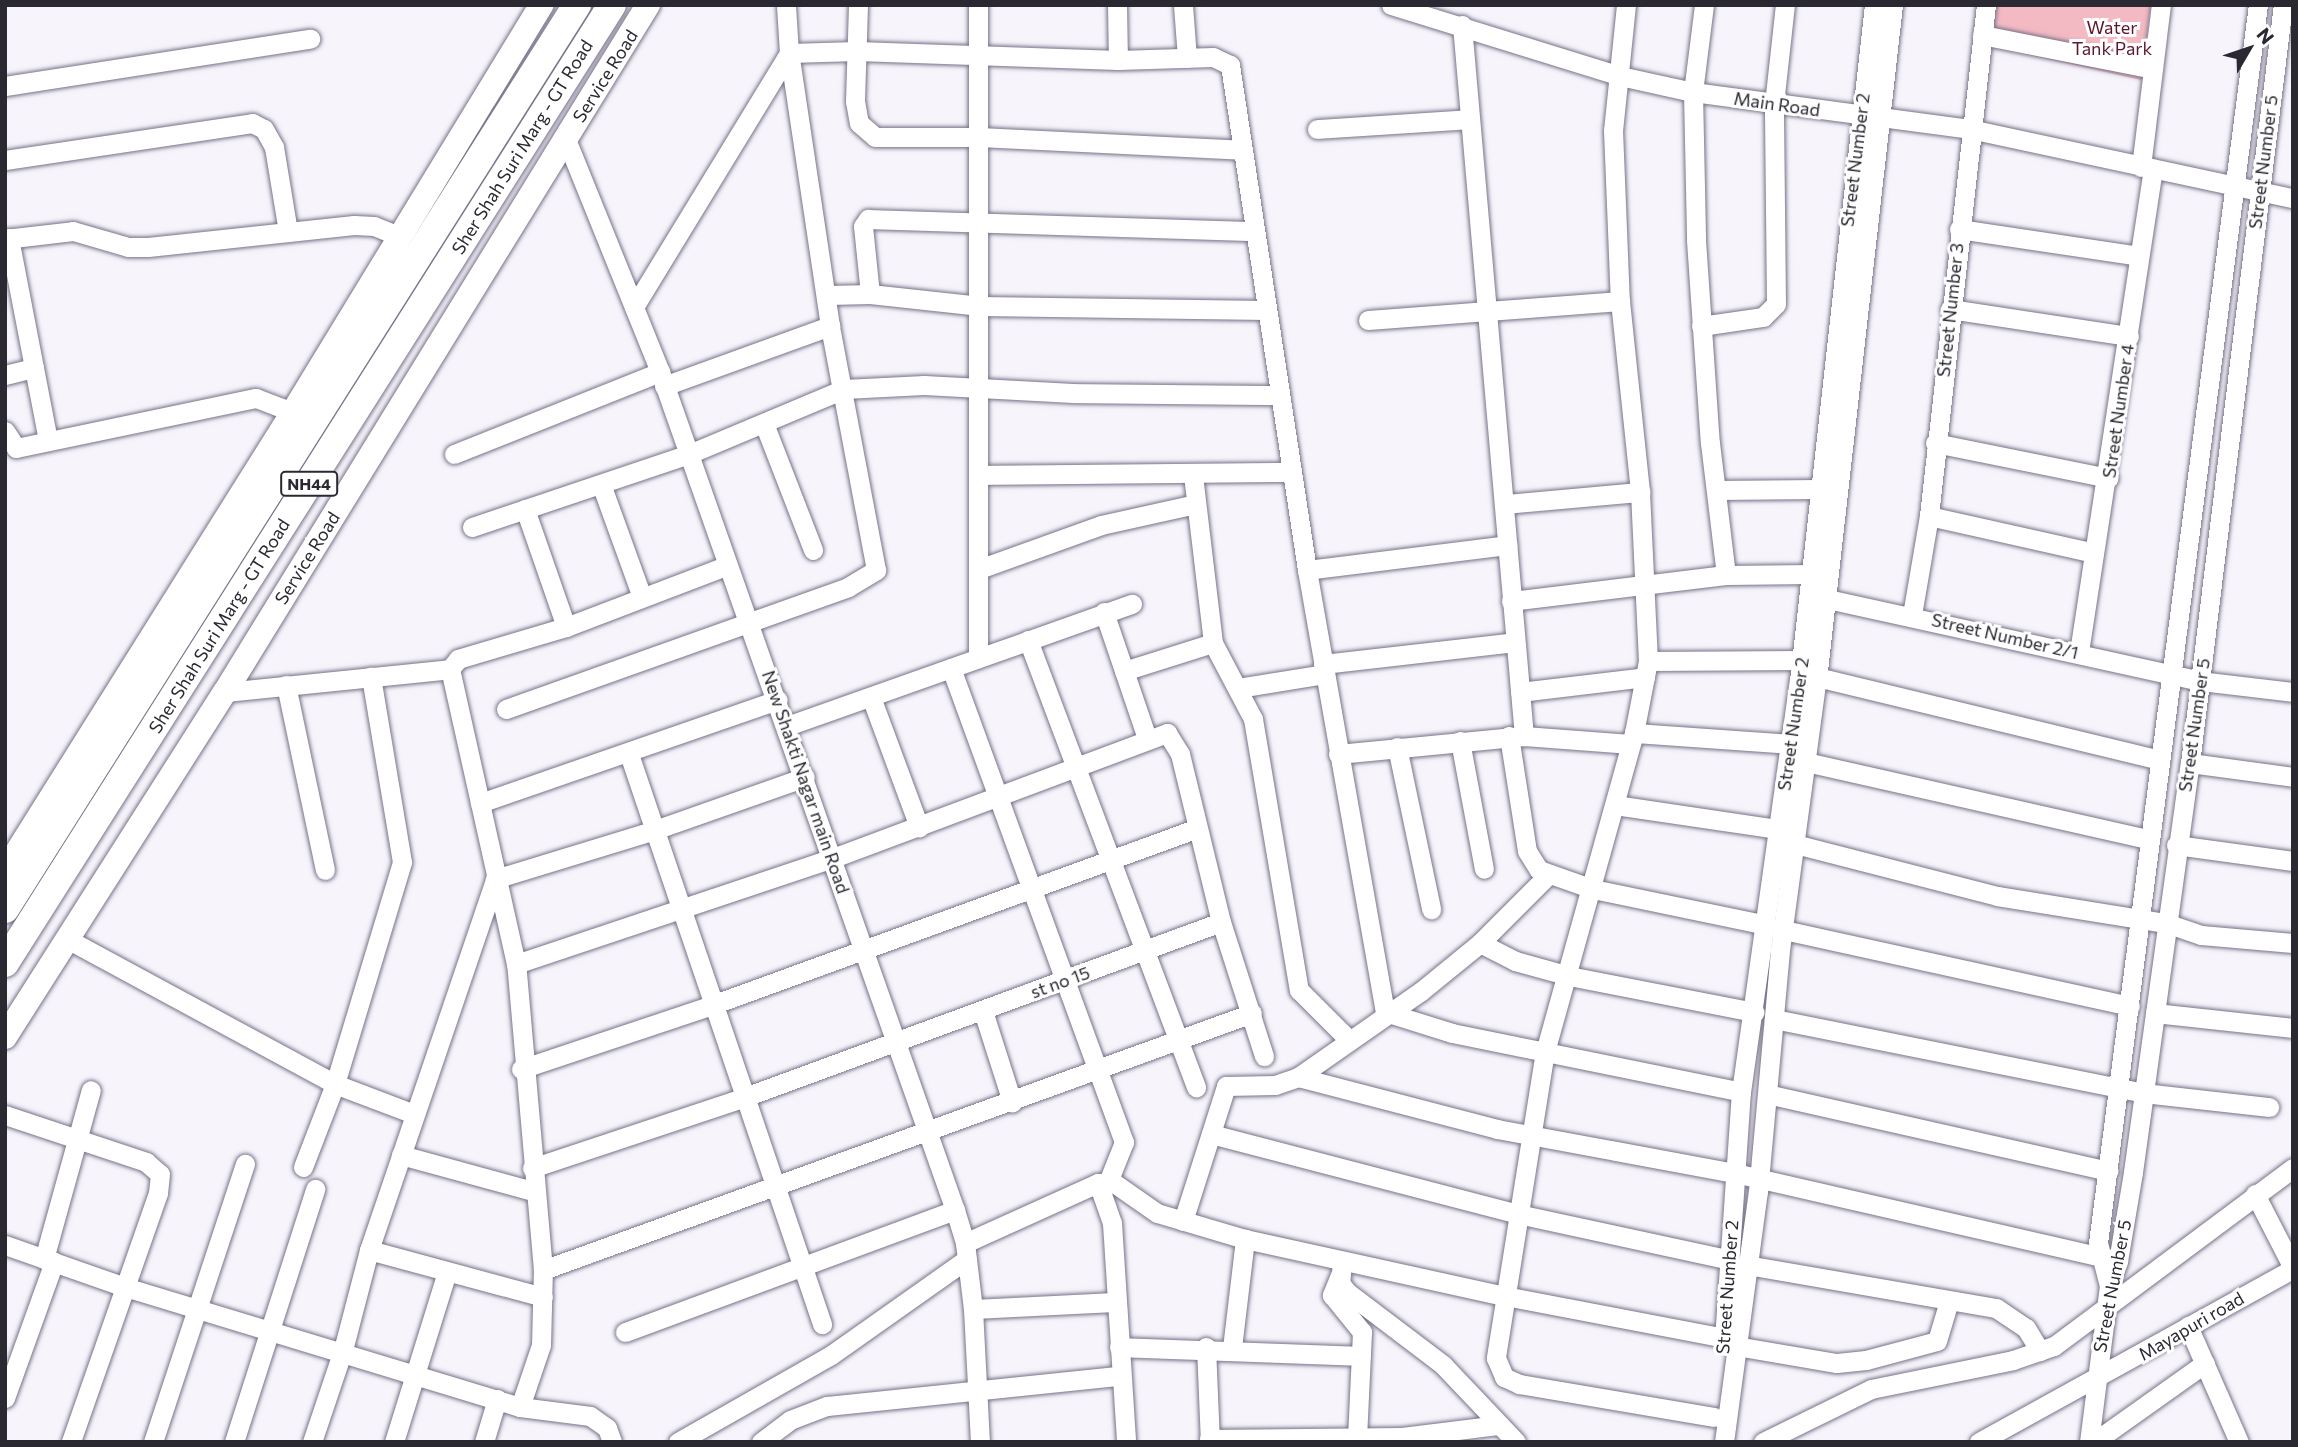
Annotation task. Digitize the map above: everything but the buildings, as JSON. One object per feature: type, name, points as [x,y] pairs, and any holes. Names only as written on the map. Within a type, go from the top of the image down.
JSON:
[{"type":"highway","name":"Sher Shah Suri Marg - GT Road","points":[[5,962],[612,5]]},
{"type":"highway","name":"Sher Shah Suri Marg - GT Road","points":[[5,909],[566,9]]},
{"type":"main road","points":[[5,871],[293,412],[541,5]]},
{"type":"main road","name":"Service Road","points":[[5,1037],[225,692],[648,5]]},
{"type":"street","points":[[506,709],[862,582],[876,570],[830,326],[828,295],[789,53],[786,5]]},
{"type":"street","points":[[858,5],[855,101],[865,133],[875,137],[979,137],[1242,149]]},
{"type":"street","points":[[978,5],[978,658]]},
{"type":"street","points":[[1117,5],[1118,60]]},
{"type":"street","points":[[1183,5],[1187,58]]},
{"type":"street","name":"Main Road","points":[[1391,5],[1461,24],[1620,76],[1693,92],[1970,129],[2293,198]]},
{"type":"street","points":[[1626,5],[1613,130],[1620,301],[1640,492],[1646,582],[1647,669],[1632,739],[1593,889],[1545,1051],[1496,1358],[1504,1377],[1519,1384],[1714,1417]]},
{"type":"street","points":[[1704,5],[1693,92],[1701,326],[1726,575]]},
{"type":"street","points":[[1701,326],[1763,317],[1776,304],[1774,104],[1785,5]]},
{"type":"street","name":"Street Number 2","points":[[1711,1442],[1730,1342],[1738,1262],[1735,1173],[1741,1093],[1755,1012],[1775,928],[1778,829],[1801,660],[1818,597],[1812,574],[1818,489],[1870,116],[1874,5]]},
{"type":"street","points":[[1738,1262],[1759,1178],[1774,1019],[1775,928],[1795,844],[1817,677],[1818,597],[1870,116],[1893,5]]},
{"type":"street","name":"Street Number 3","points":[[1912,615],[1929,516],[1970,129],[1986,5]]},
{"type":"street","name":"Street Number 4","points":[[2080,652],[2129,336],[2139,256],[2153,69],[2161,5]]},
{"type":"street","points":[[1298,1077],[1532,1136],[1759,1178],[2108,1259],[2108,1171],[2130,1006],[2148,839],[2258,5]]},
{"type":"street","name":"Street Number 5","points":[[2089,1442],[2109,1286],[2108,1259],[2144,1093],[2176,845],[2190,762],[2283,5]]},
{"type":"street","points":[[1461,24],[1489,314],[1520,692],[1517,736],[1527,851],[1532,863],[1549,874],[1593,889],[2130,1006]]},
{"type":"street","points":[[1982,35],[2153,69]]},
{"type":"street","points":[[5,86],[310,39]]},
{"type":"street","points":[[789,53],[857,51],[1118,60],[1213,57],[1230,65],[1307,570],[1385,1012]]},
{"type":"street","points":[[634,307],[789,53]]},
{"type":"street","points":[[1317,129],[1470,119]]},
{"type":"street","points":[[5,160],[252,123],[264,129],[274,147],[288,232]]},
{"type":"street","name":"New Shakti Nagar main Road","points":[[566,139],[662,379],[750,621],[955,1210],[966,1251],[973,1310],[980,1442]]},
{"type":"street","points":[[870,294],[864,221],[977,219],[1255,231]]},
{"type":"street","points":[[48,440],[34,368],[12,289],[7,239],[87,232],[128,247],[148,247],[354,225],[386,229],[401,237]]},
{"type":"street","points":[[1959,229],[2139,256]]},
{"type":"street","points":[[828,295],[870,294],[980,306],[1266,310]]},
{"type":"street","points":[[1367,320],[1489,314],[1620,301]]},
{"type":"street","points":[[1951,309],[2129,336]]},
{"type":"street","points":[[454,454],[662,379],[830,326]]},
{"type":"street","points":[[5,375],[34,368]]},
{"type":"street","points":[[472,527],[765,426],[844,389],[924,385],[978,390],[1280,395]]},
{"type":"street","points":[[5,431],[15,448],[256,398],[293,412]]},
{"type":"street","points":[[765,426],[813,550]]},
{"type":"street","points":[[1936,443],[2109,478]]},
{"type":"street","points":[[980,475],[1292,472]]},
{"type":"street","points":[[1193,475],[1213,643],[1252,719],[1299,990],[1348,1040]]},
{"type":"street","points":[[601,484],[642,597]]},
{"type":"street","points":[[1717,490],[1818,489]]},
{"type":"street","points":[[1505,504],[1640,492]]},
{"type":"street","points":[[979,569],[1101,525],[1196,504]]},
{"type":"street","points":[[525,509],[566,626]]},
{"type":"street","points":[[1929,516],[2094,553]]},
{"type":"street","points":[[1307,570],[1507,545]]},
{"type":"street","points":[[225,692],[450,669],[458,659],[566,626],[728,565]]},
{"type":"street","points":[[1511,601],[1646,582],[1726,575],[1812,574]]},
{"type":"street","name":"Street Number 2/1","points":[[1818,597],[1912,615],[2200,681],[2293,692]]},
{"type":"street","points":[[787,726],[1132,604]]},
{"type":"street","points":[[1104,612],[1147,738]]},
{"type":"street","points":[[1028,640],[1074,770],[1112,858],[1143,952],[1196,1088]]},
{"type":"street","points":[[1238,688],[1324,669],[1515,642]]},
{"type":"street","points":[[1124,671],[1213,643]]},
{"type":"street","points":[[1520,692],[1647,669],[1801,660]]},
{"type":"street","points":[[678,1442],[831,1355],[966,1251],[1103,1183],[1124,1142],[951,668]]},
{"type":"street","points":[[450,669],[516,964],[521,1069],[543,1297],[537,1362],[520,1407]]},
{"type":"street","points":[[303,1167],[335,1084],[402,862],[371,677]]},
{"type":"street","points":[[1817,677],[2160,760]]},
{"type":"street","points":[[286,685],[325,870]]},
{"type":"street","points":[[871,697],[919,827]]},
{"type":"street","points":[[480,803],[629,754],[778,700]]},
{"type":"street","points":[[516,964],[832,858],[1074,770],[1147,738],[1167,733],[1177,744],[1195,829],[1221,922],[1264,1056]]},
{"type":"street","points":[[1338,754],[1517,736],[1790,744]]},
{"type":"street","points":[[1460,741],[1484,869]]},
{"type":"street","points":[[1397,747],[1431,909]]},
{"type":"street","points":[[629,754],[652,831],[822,1324]]},
{"type":"street","points":[[1806,762],[2148,839]]},
{"type":"street","points":[[2190,762],[2293,777]]},
{"type":"street","points":[[495,879],[652,831],[805,777]]},
{"type":"street","points":[[1615,805],[1778,829]]},
{"type":"street","points":[[521,1069],[712,1005],[1034,890],[1112,858],[1195,829]]},
{"type":"street","points":[[1795,844],[1997,895],[2166,923],[2201,935],[2293,943]]},
{"type":"street","points":[[2176,845],[2293,861]]},
{"type":"street","points":[[1183,1221],[1226,1086],[1275,1085],[1298,1077],[1385,1012],[1420,992],[1480,943],[1549,874]]},
{"type":"street","points":[[312,1442],[343,1350],[369,1250],[495,879]]},
{"type":"street","name":"st no 15","points":[[532,1168],[745,1097],[1221,922]]},
{"type":"street","points":[[67,939],[335,1084],[414,1114]]},
{"type":"street","points":[[1480,943],[1515,961],[1569,976],[1755,1012]]},
{"type":"street","points":[[983,1011],[1012,1102]]},
{"type":"street","points":[[1385,1012],[1452,1033],[1741,1093]]},
{"type":"street","points":[[542,1270],[774,1189],[928,1130],[1099,1071],[1252,1013]]},
{"type":"street","points":[[2155,1013],[2293,1028]]},
{"type":"street","points":[[1774,1019],[2144,1093],[2269,1107]]},
{"type":"street","points":[[5,1398],[49,1260],[91,1090]]},
{"type":"street","points":[[1767,1094],[2108,1171]]},
{"type":"street","points":[[5,1115],[146,1162],[160,1174],[125,1287],[71,1442]]},
{"type":"street","points":[[1211,1134],[1518,1214],[1738,1262],[2009,1313],[2026,1328],[2040,1351]]},
{"type":"street","points":[[401,1155],[533,1191]]},
{"type":"street","points":[[153,1442],[201,1307],[244,1164]]},
{"type":"street","points":[[1763,1442],[1871,1389],[2040,1351],[2074,1333],[2255,1194],[2293,1168]]},
{"type":"street","points":[[1103,1183],[1157,1213],[1341,1268],[1506,1296],[1837,1363],[1867,1360],[1937,1341],[1949,1301]]},
{"type":"street","points":[[1103,1183],[1112,1223],[1119,1376],[1126,1442]]},
{"type":"street","points":[[234,1442],[315,1189]]},
{"type":"street","points":[[2255,1194],[2288,1247],[2293,1268]]},
{"type":"street","points":[[625,1332],[955,1210]]},
{"type":"street","points":[[1232,1348],[1245,1239]]},
{"type":"street","points":[[5,1244],[125,1287],[343,1350],[520,1407],[600,1420],[612,1442]]},
{"type":"street","points":[[369,1250],[543,1297]]},
{"type":"street","points":[[1341,1268],[1332,1295],[1361,1328],[1357,1437]]},
{"type":"street","points":[[1341,1268],[1347,1292],[1434,1357],[1516,1442]]},
{"type":"street","name":"Mayapuri road","points":[[1979,1442],[2095,1381],[2293,1268]]},
{"type":"street","points":[[394,1442],[418,1373],[447,1272]]},
{"type":"street","points":[[973,1310],[1115,1303]]},
{"type":"street","points":[[2188,1326],[2235,1440]]},
{"type":"street","points":[[1724,1442],[1730,1342]]},
{"type":"street","points":[[1119,1347],[1206,1347],[1361,1356]]},
{"type":"street","points":[[1206,1347],[1210,1440],[1357,1437],[1402,1439],[1499,1425]]},
{"type":"street","points":[[2094,1442],[2205,1363]]},
{"type":"street","points":[[761,1442],[790,1420],[827,1406],[1119,1376]]},
{"type":"street","points":[[484,1442],[497,1399]]},
{"type":"green space","name":"Water Tank Park","points":[[1995,5],[2151,5],[2141,80],[1989,46]]}]
